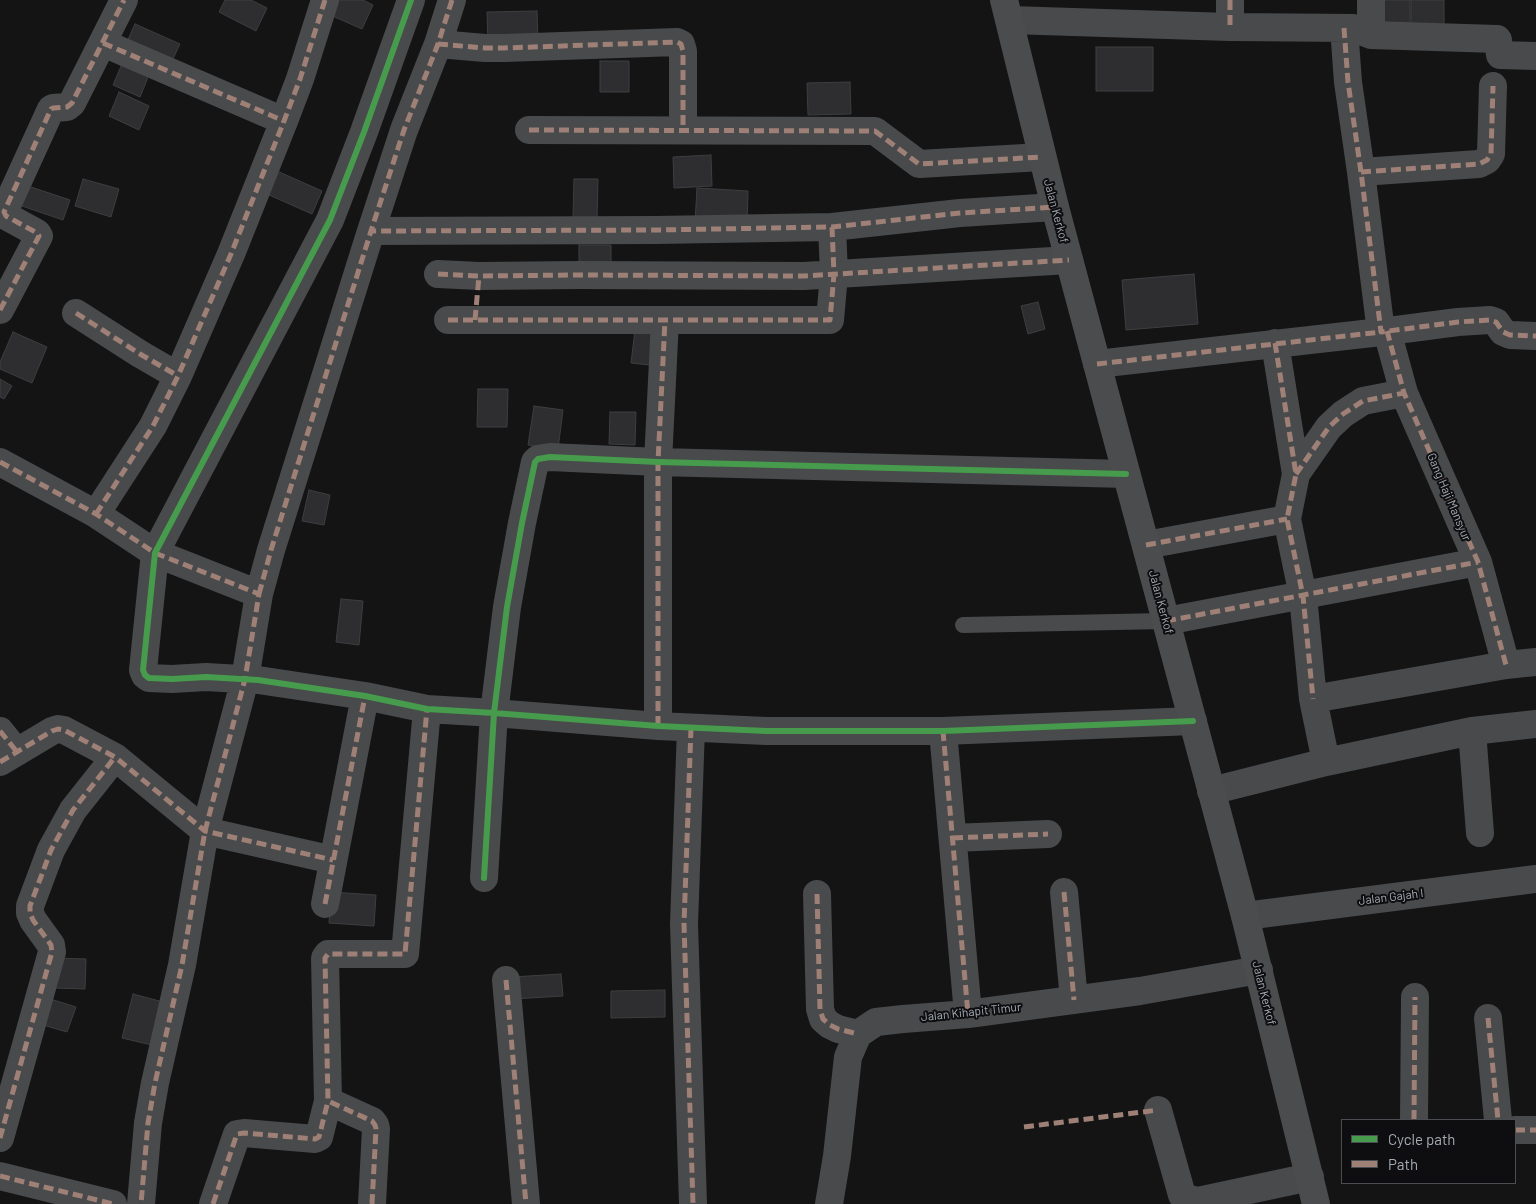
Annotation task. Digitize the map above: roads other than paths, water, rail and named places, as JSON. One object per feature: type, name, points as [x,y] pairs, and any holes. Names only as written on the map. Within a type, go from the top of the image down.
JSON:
[{"type":"main road","name":"Jalan Kerkof","points":[[1007,10],[1054,207],[1212,790],[1259,970],[1316,1204]]},
{"type":"street","points":[[0,310],[39,236],[37,233],[6,216],[4,212],[51,109],[66,107],[72,103],[124,0]]},
{"type":"street","points":[[96,514],[153,426],[178,376],[231,254],[284,121],[300,79],[325,0]]},
{"type":"street","points":[[411,0],[364,132],[330,220],[155,553],[143,670],[145,675],[149,678],[206,677],[245,679],[365,696],[427,709],[766,732],[944,731],[1193,721]]},
{"type":"street","points":[[141,1204],[148,1123],[153,1093],[182,965],[205,831],[245,679],[259,594],[274,540],[404,130],[438,44],[452,0]]},
{"type":"street","points":[[1230,0],[1230,27]]},
{"type":"street","points":[[1371,0],[1371,35]]},
{"type":"street","points":[[1007,10],[1230,27],[1353,28],[1371,35],[1496,39],[1498,40],[1500,54],[1536,56]]},
{"type":"street","name":"Gang Haji Mansyur","points":[[1344,28],[1348,82],[1384,332],[1404,393],[1478,562],[1506,665]]},
{"type":"street","points":[[438,44],[504,48],[677,42],[681,44],[683,51],[682,130]]},
{"type":"street","points":[[103,43],[284,121]]},
{"type":"street","points":[[1361,172],[1479,164],[1487,160],[1491,154],[1493,86]]},
{"type":"street","points":[[529,130],[875,130],[919,164],[1042,158]]},
{"type":"street","points":[[372,231],[832,227],[960,213],[1054,207]]},
{"type":"street","points":[[448,320],[830,320],[834,274],[832,227]]},
{"type":"street","points":[[438,274],[479,276],[804,276],[1069,260]]},
{"type":"street","points":[[476,320],[479,276]]},
{"type":"street","points":[[76,313],[178,376]]},
{"type":"street","points":[[658,726],[658,462],[665,320]]},
{"type":"street","points":[[1097,364],[1458,322],[1490,320],[1496,322],[1503,332],[1510,335],[1536,336]]},
{"type":"street","points":[[1275,343],[1296,474],[1287,519],[1303,596],[1313,699],[1326,762]]},
{"type":"street","points":[[1296,474],[1329,427],[1343,414],[1363,401],[1404,393]]},
{"type":"street","points":[[484,878],[494,713],[507,607],[522,523],[535,462],[538,459],[550,457],[658,462],[1126,474]]},
{"type":"street","points":[[0,462],[96,514],[155,553],[259,594]]},
{"type":"street","points":[[1146,545],[1287,519]]},
{"type":"street","points":[[1166,621],[1478,562]]},
{"type":"street","points":[[1313,699],[1506,665],[1536,662]]},
{"type":"street","points":[[325,904],[365,696]]},
{"type":"street","points":[[213,1204],[237,1134],[244,1132],[315,1139],[319,1137],[328,1101],[325,958],[328,954],[403,955],[406,952],[427,709]]},
{"type":"street","points":[[1212,790],[1326,762],[1472,732],[1536,724]]},
{"type":"street","points":[[690,728],[684,924],[693,1204]]},
{"type":"street","points":[[0,730],[8,757],[52,730],[64,730],[115,758],[205,831],[333,860]]},
{"type":"street","points":[[944,731],[968,1014]]},
{"type":"street","points":[[1472,732],[1480,833]]},
{"type":"street","points":[[0,1138],[52,952],[51,945],[32,920],[30,906],[51,850],[73,810],[115,758]]},
{"type":"street","points":[[953,838],[1048,834]]},
{"type":"street","name":"Jalan Gajah I","points":[[1245,916],[1536,878]]},
{"type":"street","points":[[1064,892],[1074,1000]]},
{"type":"street","points":[[817,894],[820,1009],[823,1019],[830,1025],[858,1034],[848,1057],[837,1156],[829,1204]]},
{"type":"street","name":"Jalan Kihapit Timur","points":[[858,1034],[876,1022],[968,1014],[1074,1000],[1140,991],[1259,970]]},
{"type":"street","points":[[506,980],[526,1204]]},
{"type":"street","points":[[1414,1119],[1415,997]]},
{"type":"street","points":[[1488,1018],[1498,1119]]},
{"type":"street","points":[[328,1101],[372,1121],[375,1126],[372,1204]]},
{"type":"street","points":[[1158,1110],[1182,1195],[1186,1198],[1198,1201],[1310,1177]]},
{"type":"street","points":[[1516,1130],[1536,1130]]},
{"type":"street","points":[[0,1176],[113,1204]]},
{"type":"lane","points":[[963,625],[1166,621]]}]
